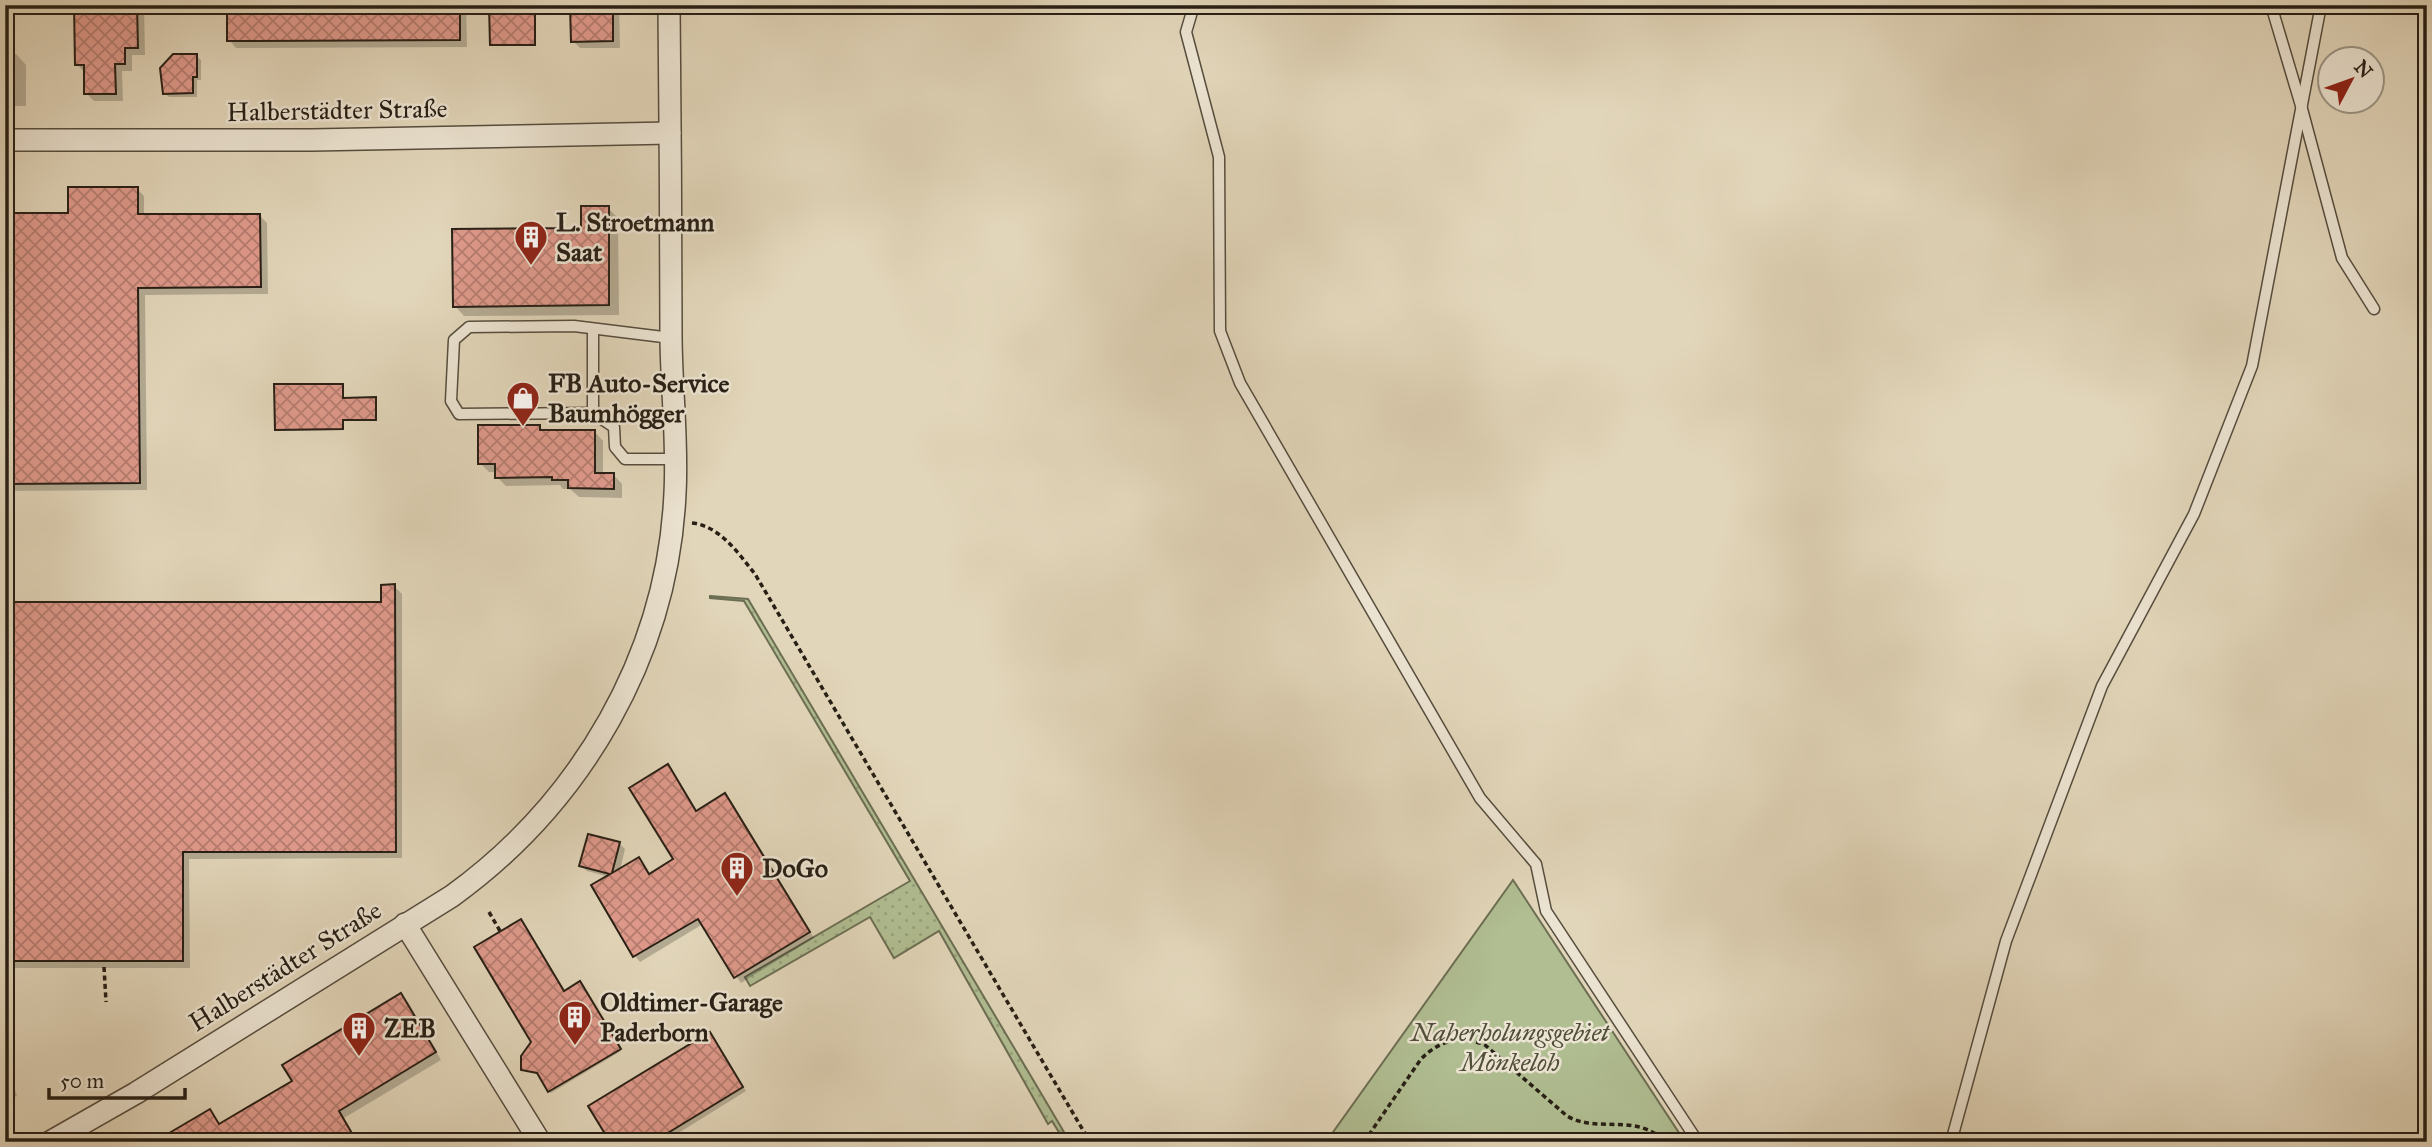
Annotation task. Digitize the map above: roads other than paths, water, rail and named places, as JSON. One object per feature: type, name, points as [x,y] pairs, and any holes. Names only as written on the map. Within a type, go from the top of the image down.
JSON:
[{"type":"street","name":"Halberstädter Straße","points":[[50,1142],[136,1093],[452,896],[497,861],[550,808],[593,750],[622,696],[656,614],[673,521],[676,459],[671,338],[669,5]]},
{"type":"street","name":"Halberstädter Straße","points":[[5,140],[312,140],[670,133]]},
{"type":"street","name":"Halberstädter Straße","points":[[405,924],[540,1142]]},
{"type":"lane","points":[[1195,5],[1186,32],[1219,157],[1220,331],[1240,383],[1480,798],[1536,864],[1546,911],[1698,1142]]},
{"type":"lane","points":[[2271,5],[2342,258],[2374,309]]},
{"type":"lane","points":[[1951,1142],[2006,941],[2102,686],[2194,514],[2252,366],[2320,5]]},
{"type":"lane","points":[[671,338],[574,326],[469,327],[454,340],[451,401],[459,414],[593,413],[614,427],[615,447],[625,459],[676,459]]},
{"type":"lane","points":[[593,330],[593,413]]},
{"type":"place","name":"L. Stroetmann Saat","points":[[531,267]]},
{"type":"place","name":"FB Auto-Service Baumhögger","points":[[523,428]]},
{"type":"place","name":"DoGo","points":[[737,898]]},
{"type":"place","name":"Oldtimer-Garage Paderborn","points":[[575,1047]]},
{"type":"place","name":"ZEB","points":[[359,1058]]},
{"type":"park label","name":"Naherholungsgebiet Mönkeloh","points":[[1510,1047]]}]
